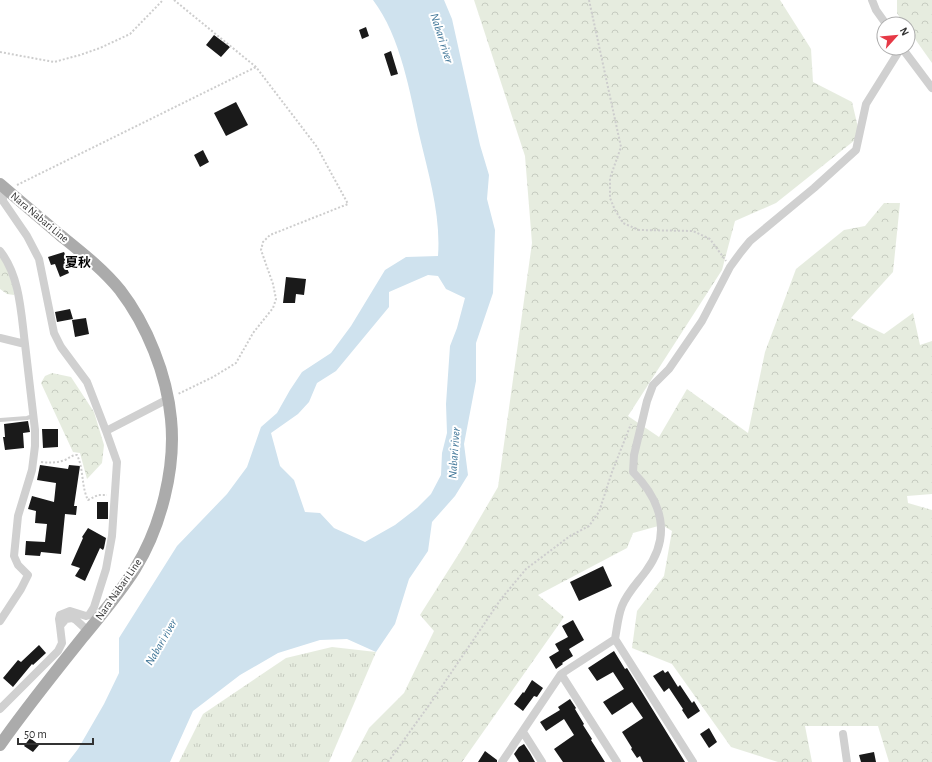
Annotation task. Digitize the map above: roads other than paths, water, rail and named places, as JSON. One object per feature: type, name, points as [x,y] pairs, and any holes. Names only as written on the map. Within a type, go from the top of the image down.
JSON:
[{"type":"main road","name":"Nara Nabari Line","points":[[0,745],[136,568],[158,521],[164,501],[170,462],[172,419],[168,399],[150,339],[131,305],[103,271],[89,258],[3,195]]},
{"type":"street","points":[[872,0],[880,16]]},
{"type":"street","points":[[693,762],[615,639],[622,605],[652,563],[661,533],[659,512],[656,501],[643,482],[633,472],[634,455],[647,401],[653,385],[669,369],[702,321],[730,267],[750,241],[820,183],[856,150],[866,104],[897,56]]},
{"type":"street","points":[[908,56],[932,88]]},
{"type":"street","points":[[0,709],[58,651],[62,643],[58,619],[60,615],[70,611],[77,612],[83,617],[89,615],[94,607],[106,569],[112,536],[116,462],[87,382],[61,347],[54,333],[39,259],[3,195]]},
{"type":"street","points":[[0,251],[6,258],[12,270],[17,292],[25,344],[36,440],[34,461],[18,516],[14,556],[18,565],[28,575],[21,589],[0,621]]},
{"type":"street","points":[[0,338],[25,344]]},
{"type":"street","points":[[106,431],[168,399]]},
{"type":"street","points":[[60,626],[66,619],[72,618],[88,631]]},
{"type":"street","points":[[502,762],[561,674],[615,639]]},
{"type":"street","points":[[561,674],[617,762]]},
{"type":"street","points":[[522,732],[542,762]]},
{"type":"street","points":[[843,734],[847,762]]},
{"type":"lane","points":[[0,420],[27,418],[34,415]]},
{"type":"water","name":"Nabari river","points":[[373,0],[444,0],[452,19],[480,145],[489,175],[487,199],[495,230],[493,293],[476,343],[476,381],[464,444],[468,475],[455,496],[432,522],[428,551],[409,579],[395,624],[376,652],[347,639],[320,640],[278,653],[240,675],[193,711],[170,762],[68,762],[78,749],[104,704],[119,673],[119,638],[177,546],[227,494],[247,467],[261,427],[277,413],[302,372],[331,353],[351,326],[385,270],[406,257],[438,256],[438,226],[430,181],[398,48],[383,15]],"holes":[[[428,275],[438,276],[446,289],[465,298],[457,328],[450,346],[446,404],[447,433],[442,453],[441,475],[431,494],[417,508],[395,525],[365,542],[334,528],[320,513],[305,512],[294,480],[280,466],[271,433],[298,414],[309,402],[317,383],[336,371],[389,307],[389,292]]]},
{"type":"district","name":"夏秋","points":[[78,262]]}]
